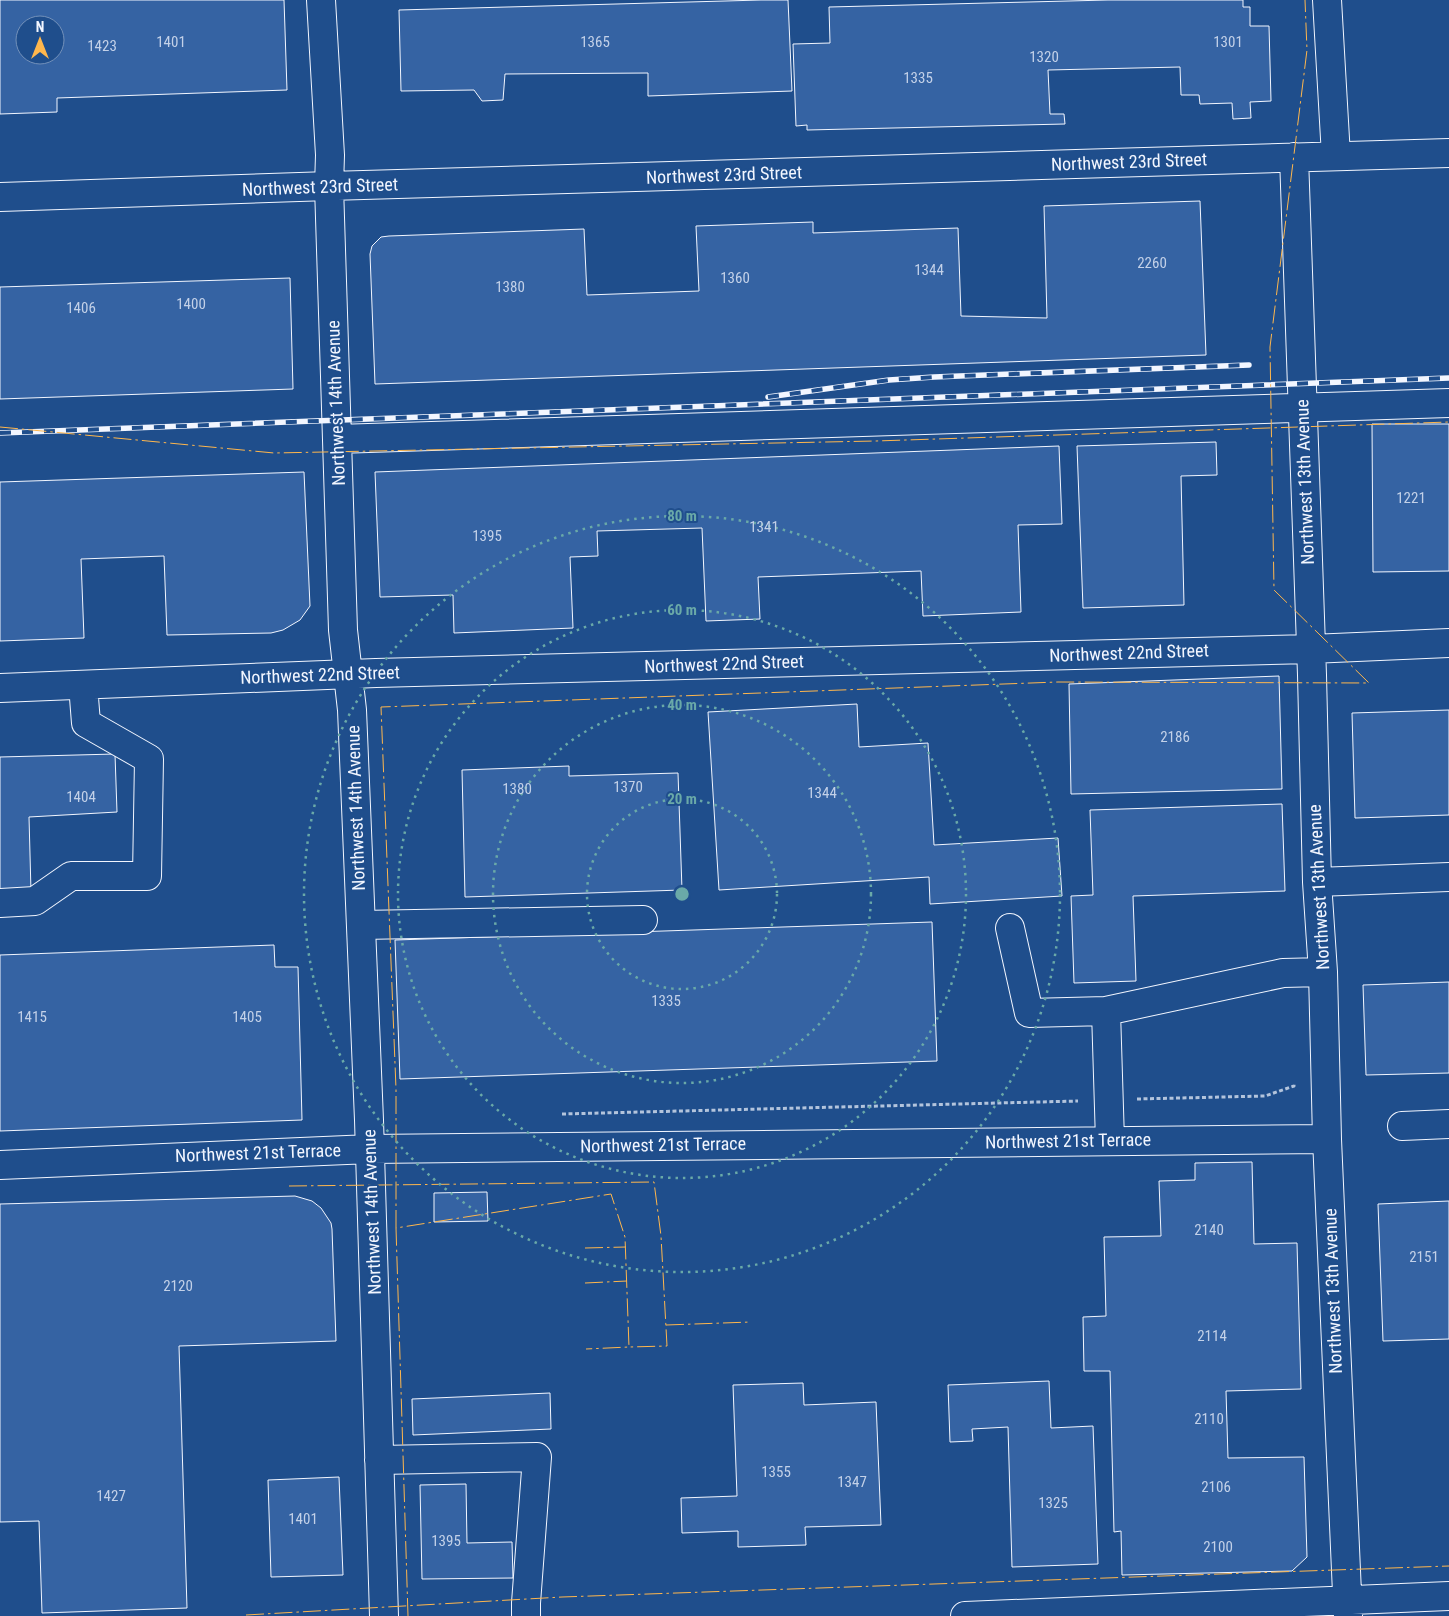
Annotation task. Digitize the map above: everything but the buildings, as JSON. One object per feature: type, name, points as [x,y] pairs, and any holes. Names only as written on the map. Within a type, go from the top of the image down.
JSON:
[{"type":"street","name":"Northwest 14th Avenue","points":[[322,0],[330,155],[329,186],[343,630],[352,710],[370,1149],[384,1616]]},
{"type":"street","points":[[1328,0],[1336,156]]},
{"type":"street","name":"Northwest 23rd Street","points":[[0,198],[329,186],[1449,153]]},
{"type":"street","name":"Northwest 13th Avenue","points":[[1294,157],[1317,882],[1323,972],[1327,1139],[1347,1608]]},
{"type":"street","points":[[337,439],[1449,403]]},
{"type":"street","name":"Northwest 22nd Street","points":[[0,688],[348,674],[1449,643]]},
{"type":"street","points":[[0,902],[36,901],[70,876],[147,876],[149,759],[86,723],[83,685]]},
{"type":"street","points":[[1317,882],[1449,877]]},
{"type":"street","points":[[361,924],[643,920]]},
{"type":"street","points":[[1010,928],[1030,1013],[1106,1011],[1283,973],[1323,972]]},
{"type":"street","points":[[1106,1011],[1110,1141]]},
{"type":"street","points":[[1402,1126],[1449,1124]]},
{"type":"street","name":"Northwest 21st Terrace","points":[[0,1165],[370,1149],[1327,1139]]},
{"type":"street","points":[[379,1460],[537,1457],[526,1616]]},
{"type":"street","points":[[965,1616],[1347,1608],[1449,1596]]},
{"type":"path","points":[[554,1115],[1265,1096],[1294,1086]]},
{"type":"railway","points":[[768,397],[889,380],[934,377],[1249,365]]},
{"type":"railway","points":[[0,433],[1449,378]]},
{"type":"power","points":[[396,1228],[396,1089],[381,707],[1058,682],[1369,683],[1274,590],[1270,347],[1307,50],[1305,0]]},
{"type":"power","points":[[0,427],[274,453],[876,441],[1449,422]]},
{"type":"power","points":[[289,1186],[654,1182],[661,1236],[667,1346],[629,1347]]},
{"type":"power","points":[[408,1616],[396,1228],[611,1194],[625,1237],[629,1347],[586,1349]]},
{"type":"power","points":[[585,1248],[626,1247]]},
{"type":"power","points":[[585,1283],[627,1281]]},
{"type":"power","points":[[666,1325],[751,1322]]},
{"type":"power","points":[[246,1615],[562,1597],[1449,1566]]}]
